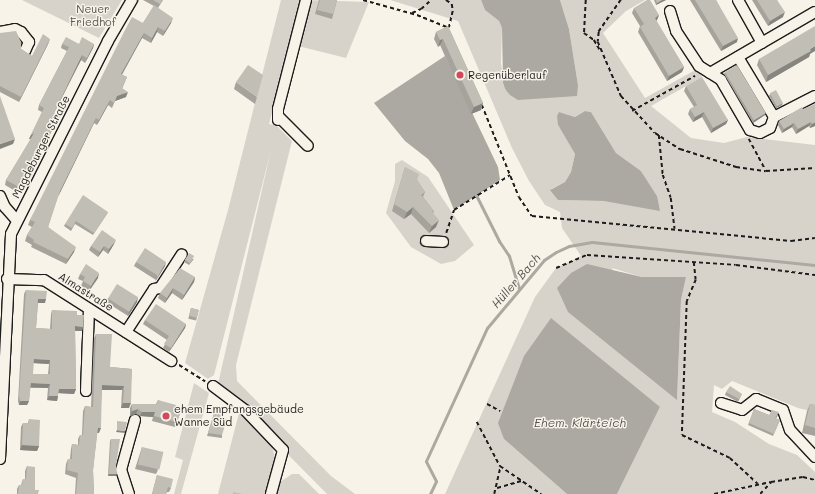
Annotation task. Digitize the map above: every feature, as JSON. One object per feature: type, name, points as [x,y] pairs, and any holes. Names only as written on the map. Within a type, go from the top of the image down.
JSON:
[{"type":"street","name":"Magdeburger Straße","points":[[0,459],[8,245],[16,221],[108,41],[132,0]]},
{"type":"street","points":[[306,0],[278,118],[308,146]]},
{"type":"street","points":[[738,0],[762,43]]},
{"type":"street","points":[[670,11],[676,31],[699,66],[721,80],[750,130],[760,133],[770,128],[774,117],[815,96]]},
{"type":"street","points":[[710,73],[815,12]]},
{"type":"street","points":[[0,32],[15,29],[21,32],[28,42],[25,51]]},
{"type":"street","points":[[738,57],[774,117]]},
{"type":"street","points":[[0,196],[5,207],[16,221]]},
{"type":"street","points":[[426,241],[443,242]]},
{"type":"street","points":[[126,332],[154,289],[160,288],[182,254]]},
{"type":"street","name":"Almastraße","points":[[7,279],[44,280],[172,361]]},
{"type":"street","points":[[86,391],[89,309]]},
{"type":"street","points":[[213,386],[245,410],[283,450],[271,494]]},
{"type":"street","points":[[721,403],[742,410],[756,399],[783,410],[790,430],[815,457]]},
{"type":"street","points":[[129,494],[121,470],[134,420]]},
{"type":"path","points":[[363,0],[412,13],[449,28]]},
{"type":"path","points":[[412,13],[421,9],[431,0]]},
{"type":"path","points":[[446,0],[452,4],[453,11],[449,28],[452,35]]},
{"type":"path","points":[[586,0],[584,32],[594,40],[600,50],[612,80],[632,111],[659,135],[680,149],[736,168],[766,171],[815,168]]},
{"type":"path","points":[[600,50],[598,32],[621,0]]},
{"type":"path","points":[[632,111],[696,76],[710,73]]},
{"type":"path","points":[[479,100],[519,197],[532,216],[791,241],[815,238]]},
{"type":"path","points":[[750,130],[749,141],[766,171]]},
{"type":"path","points":[[659,135],[663,175],[671,198],[675,230]]},
{"type":"path","points":[[443,242],[454,210],[510,176]]},
{"type":"path","points":[[556,268],[587,255],[694,262],[815,275]]},
{"type":"path","points":[[694,262],[696,280],[687,301],[682,435],[730,458],[758,484]]},
{"type":"path","points":[[172,361],[213,386]]},
{"type":"path","points":[[487,404],[500,411]]},
{"type":"path","points":[[477,422],[500,466],[541,494]]},
{"type":"path","points":[[494,494],[497,488],[500,466]]},
{"type":"path","points":[[714,494],[758,484],[803,477],[815,480]]},
{"type":"path","points":[[497,488],[522,481]]},
{"type":"path","points":[[760,494],[770,482]]},
{"type":"green space","name":"Neuer Friedhof","points":[[22,0],[122,0],[99,38]]},
{"type":"green space","points":[[281,0],[301,0],[269,124],[277,126],[292,141],[236,365],[237,381],[331,476],[355,494],[327,494],[218,384],[271,150],[214,375],[208,379],[185,363],[228,210]]},
{"type":"green space","points":[[306,0],[369,2],[346,58],[294,45]]},
{"type":"green space","points":[[390,0],[481,0],[485,10],[499,21],[502,28],[501,63],[505,90],[578,85],[569,29],[560,0],[645,0],[626,11],[603,33],[645,98],[697,69],[702,77],[651,106],[691,138],[724,143],[747,137],[815,145],[815,412],[798,408],[732,381],[722,389],[714,385],[712,412],[735,422],[769,444],[797,455],[815,472],[815,494],[617,494],[660,407],[504,439],[567,494],[445,494],[535,297],[556,268],[581,256],[562,228],[560,212],[545,205],[529,181],[512,148],[458,21]],"holes":[[[585,111],[591,112],[616,153],[641,171],[657,196],[604,201],[558,200],[551,189],[565,182],[571,172],[575,154],[558,125],[559,112],[575,117]],[[612,268],[642,277],[686,277],[681,300],[677,399]]]},
{"type":"green space","points":[[402,160],[428,177],[474,245],[455,261],[441,264],[411,247],[386,213],[395,181],[395,164]]},
{"type":"green space","points":[[194,383],[209,393],[181,494],[174,494],[183,460],[175,457]]},
{"type":"green space","points":[[239,413],[272,446],[275,458],[265,494],[218,494]]},
{"type":"green space","points":[[292,474],[299,474],[319,494],[277,494],[280,482]]},
{"type":"water","points":[[481,0],[560,0],[569,29],[578,85],[577,96],[518,100],[510,95],[505,89],[503,82],[502,28],[499,21],[485,10]]},
{"type":"water","points":[[445,56],[498,167],[500,180],[454,210],[439,173],[428,159],[405,141],[374,103]]},
{"type":"water","points":[[585,111],[591,112],[616,153],[641,171],[657,196],[660,211],[604,201],[558,200],[550,190],[565,182],[571,172],[575,154],[558,125],[557,116],[559,112],[575,117]]},
{"type":"water","points":[[587,264],[642,277],[686,277],[681,300],[677,400],[568,312],[557,288],[571,273]]},
{"type":"water","name":"Ehem. Klärteich","points":[[551,318],[660,407],[617,494],[567,494],[504,439],[498,423],[524,356]]},
{"type":"building","points":[[153,0],[162,0],[160,4]]},
{"type":"building","points":[[320,0],[337,0],[333,14],[317,10]]},
{"type":"building","points":[[647,0],[650,0],[659,15],[655,18],[684,67],[669,76],[640,27],[644,24],[634,8]]},
{"type":"building","points":[[695,0],[716,0],[738,38],[723,46]]},
{"type":"building","points":[[757,0],[777,0],[785,12],[770,21]]},
{"type":"building","points":[[154,5],[173,18],[165,31],[158,27],[152,38],[144,33],[121,74],[127,77],[122,88],[128,92],[117,96],[114,103],[110,100],[99,120],[96,118],[60,191],[48,227],[76,247],[68,259],[33,242],[34,240],[27,235],[35,222],[30,220],[132,17],[143,23]]},
{"type":"building","points":[[448,26],[483,103],[474,107],[443,39],[440,40],[436,32]]},
{"type":"building","points":[[815,26],[815,46],[810,49],[811,51],[768,75],[759,59]]},
{"type":"building","points":[[16,31],[21,42],[21,49],[32,56],[43,34],[50,39],[21,97],[0,86],[0,33]]},
{"type":"building","points":[[66,37],[79,44],[82,37],[94,44],[87,58],[82,55],[54,113],[60,116],[19,187],[6,180],[34,133],[31,135],[44,108],[39,105],[69,47],[62,44]]},
{"type":"building","points":[[248,65],[263,75],[257,97],[236,82]]},
{"type":"building","points":[[737,65],[766,113],[754,120],[725,72]]},
{"type":"building","points":[[702,77],[728,120],[713,128],[704,112],[695,117],[690,109],[697,105],[686,86]]},
{"type":"building","points":[[776,90],[783,103],[777,107],[770,93]]},
{"type":"building","points":[[0,96],[15,139],[0,144]]},
{"type":"building","points":[[815,104],[815,122],[812,124],[811,122],[798,129],[794,123],[784,129],[779,121],[802,107],[803,109]]},
{"type":"building","points":[[405,167],[419,174],[417,180],[425,192],[421,195],[434,211],[432,212],[439,220],[432,226],[413,207],[407,212],[394,204]]},
{"type":"building","points":[[83,195],[108,212],[94,233],[76,221],[72,228],[65,224]]},
{"type":"building","points":[[102,230],[116,240],[109,249],[104,246],[100,252],[91,246]]},
{"type":"building","points":[[145,248],[166,262],[157,278],[157,275],[136,262]]},
{"type":"building","points":[[189,253],[194,256],[190,263],[185,260]]},
{"type":"building","points":[[86,264],[99,273],[91,286],[83,281],[85,277],[80,274]]},
{"type":"building","points":[[180,268],[195,277],[184,295],[173,288],[167,298],[160,293]]},
{"type":"building","points":[[117,284],[138,297],[129,312],[108,298]]},
{"type":"building","points":[[26,290],[47,291],[46,299],[38,299],[36,328],[52,329],[52,310],[77,311],[77,315],[84,315],[83,327],[75,326],[76,389],[59,389],[58,396],[49,396],[50,384],[31,383],[29,401],[20,401],[19,396]],"holes":[[[34,359],[50,360],[50,374],[33,374]]]},
{"type":"building","points":[[156,304],[186,324],[171,348],[164,344],[169,336],[145,320]]},
{"type":"building","points":[[191,308],[199,310],[197,318],[189,316]]},
{"type":"building","points":[[96,334],[112,334],[110,367],[132,369],[131,403],[123,403],[124,386],[102,385],[101,428],[98,428],[93,470],[94,494],[76,494],[78,473],[67,470],[68,459],[72,459],[72,444],[79,445],[80,435],[83,435],[85,406],[93,407]]},
{"type":"building","points":[[730,386],[742,394],[739,399],[726,392]]},
{"type":"building","points":[[158,400],[176,405],[175,410],[181,411],[177,422],[154,416],[155,412],[142,412],[138,409],[132,411],[132,404],[157,404]]},
{"type":"building","points":[[810,404],[815,405],[815,428],[805,425]]},
{"type":"building","points":[[754,409],[769,415],[772,410],[779,412],[775,418],[780,420],[774,434],[749,423]]},
{"type":"building","points":[[215,410],[224,412],[222,418],[227,419],[222,435],[208,433]]},
{"type":"building","points":[[29,419],[40,420],[39,446],[22,445],[23,423],[29,423]]},
{"type":"building","points":[[117,421],[127,422],[125,431],[117,430]]},
{"type":"building","points":[[111,439],[120,439],[116,466],[117,474],[109,474]]},
{"type":"building","points":[[142,447],[163,452],[159,469],[138,465]]},
{"type":"building","points":[[27,466],[35,467],[35,490],[39,490],[38,494],[18,494],[19,485],[22,485],[23,479],[26,479]]},
{"type":"building","points":[[157,475],[173,479],[171,488],[168,487],[166,494],[152,494]]},
{"type":"waterway","points":[[475,193],[499,241],[509,256],[519,288]]},
{"type":"waterway","name":"Hüller Bach","points":[[430,494],[436,481],[426,461],[487,328],[544,260],[556,252],[569,246],[592,242],[815,265]]},
{"type":"place","name":"Regenüberlauf","points":[[460,75]]},
{"type":"place","name":"ehem Empfangsgebäude Wanne Süd","points":[[166,416]]}]
